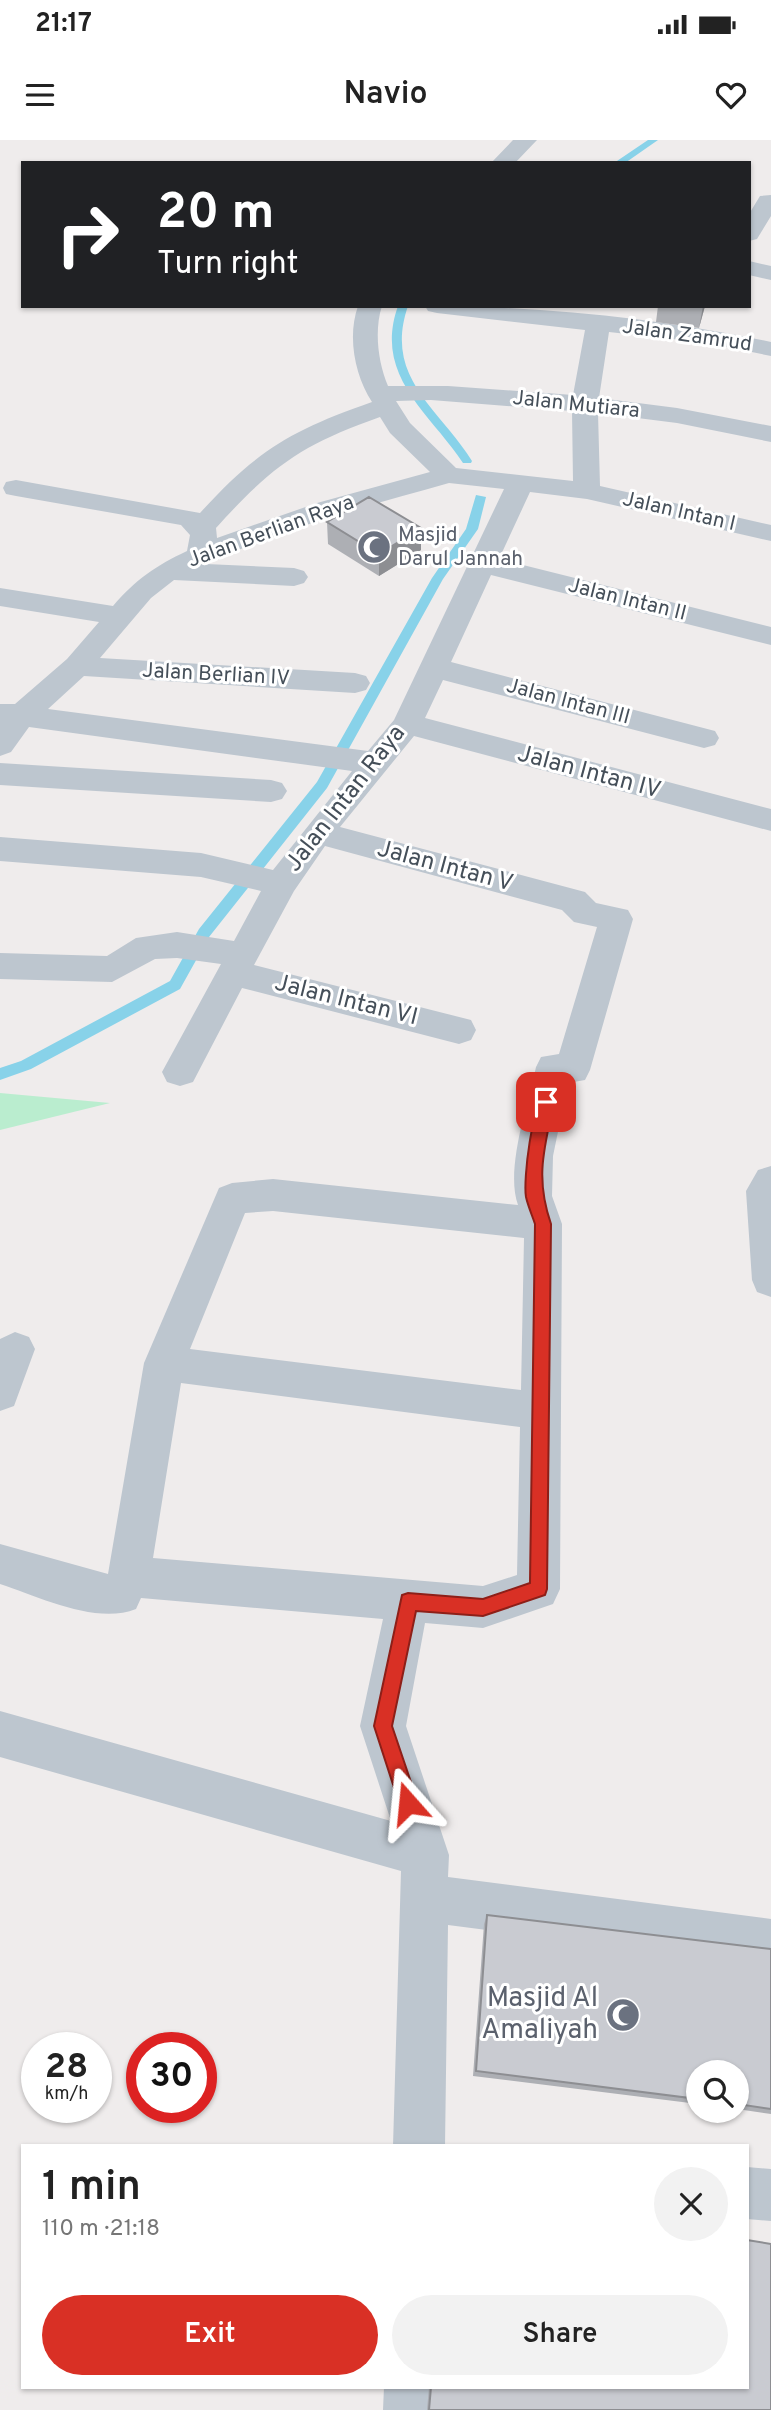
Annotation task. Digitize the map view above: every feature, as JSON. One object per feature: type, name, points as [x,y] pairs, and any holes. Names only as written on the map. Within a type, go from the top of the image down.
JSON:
[{"type":"street","points":[[504,161],[526,140]]},
{"type":"street","points":[[751,229],[763,201]]},
{"type":"street","points":[[751,268],[771,273]]},
{"type":"street","points":[[369,308],[366,318],[368,367],[391,397],[416,446],[450,475]]},
{"type":"street","name":"Jalan Zamrud","points":[[455,308],[598,324],[712,326],[771,349]]},
{"type":"street","points":[[587,491],[585,403],[598,324]]},
{"type":"street","name":"Jalan Mutiara","points":[[202,527],[246,479],[272,457],[391,397],[434,392],[585,403],[711,421],[771,434]]},
{"type":"street","name":"Jalan Intan I","points":[[450,475],[587,491],[771,533]]},
{"type":"street","name":"Jalan Berlian Raya","points":[[0,745],[11,714],[77,667],[141,592],[167,570],[195,557],[327,509],[450,475]]},
{"type":"street","name":"Jalan Intan Raya","points":[[180,1072],[228,959],[275,882],[318,833],[366,762],[407,724],[483,564],[509,482]]},
{"type":"street","points":[[16,488],[189,518],[202,527],[203,544],[195,557]]},
{"type":"street","name":"Jalan Intan II","points":[[483,564],[771,636]]},
{"type":"street","points":[[167,570],[294,577]]},
{"type":"street","points":[[0,597],[121,616]]},
{"type":"street","name":"Jalan Berlian IV","points":[[77,667],[355,683]]},
{"type":"street","name":"Jalan Intan III","points":[[432,667],[704,738]]},
{"type":"street","points":[[11,714],[134,732],[309,752],[366,762]]},
{"type":"street","name":"Jalan Intan IV","points":[[407,724],[771,820]]},
{"type":"street","points":[[0,774],[271,791]]},
{"type":"street","name":"Jalan Intan V","points":[[318,833],[573,901],[586,913],[616,919],[572,1070],[554,1067],[535,1156],[533,1196],[543,1224]]},
{"type":"street","points":[[0,849],[201,865],[275,882]]},
{"type":"street","name":"Jalan Intan VI","points":[[0,966],[53,965],[112,969],[148,947],[177,945],[459,1030]]},
{"type":"street","points":[[771,1181],[765,1191],[771,1279]]},
{"type":"street","points":[[0,1564],[103,1595],[121,1594],[129,1576],[164,1363],[232,1199],[273,1195],[543,1224],[538,1589],[483,1607],[129,1576]]},
{"type":"street","points":[[0,1393],[15,1349]]},
{"type":"street","points":[[164,1363],[541,1411]]},
{"type":"street","points":[[408,1601],[383,1726],[424,1876],[419,2144]]},
{"type":"street","points":[[0,1734],[223,1795],[424,1876],[771,1943]]},
{"type":"street","points":[[749,2193],[771,2195]]},
{"type":"street","points":[[411,2389],[411,2410]]},
{"type":"green space","points":[[0,1093],[110,1103],[0,1130]]},
{"type":"building","points":[[369,497],[421,528],[379,554],[327,522]]},
{"type":"building","name":"Masjid Al Amaliyah","points":[[487,1915],[771,1949],[771,2109],[749,2106],[749,2060],[686,2060],[686,2097],[476,2071]]},
{"type":"building","points":[[749,2240],[771,2244],[771,2410],[429,2410],[431,2389],[749,2389]]},
{"type":"waterway","points":[[621,161],[654,140]]},
{"type":"waterway","points":[[402,308],[397,342],[406,379],[424,409],[467,461]]},
{"type":"waterway","points":[[0,1074],[26,1065],[175,985],[204,933],[322,785],[438,578],[472,529],[480,497]]},
{"type":"place","name":"Masjid Darul Jannah","points":[[374,547]]},
{"type":"place","name":"Masjid Al Amaliyah","points":[[623,2015]]},
{"type":"route","points":[[408,1803],[383,1726],[408,1601],[483,1607],[538,1589],[543,1224],[533,1196],[535,1156],[546,1102]]}]
